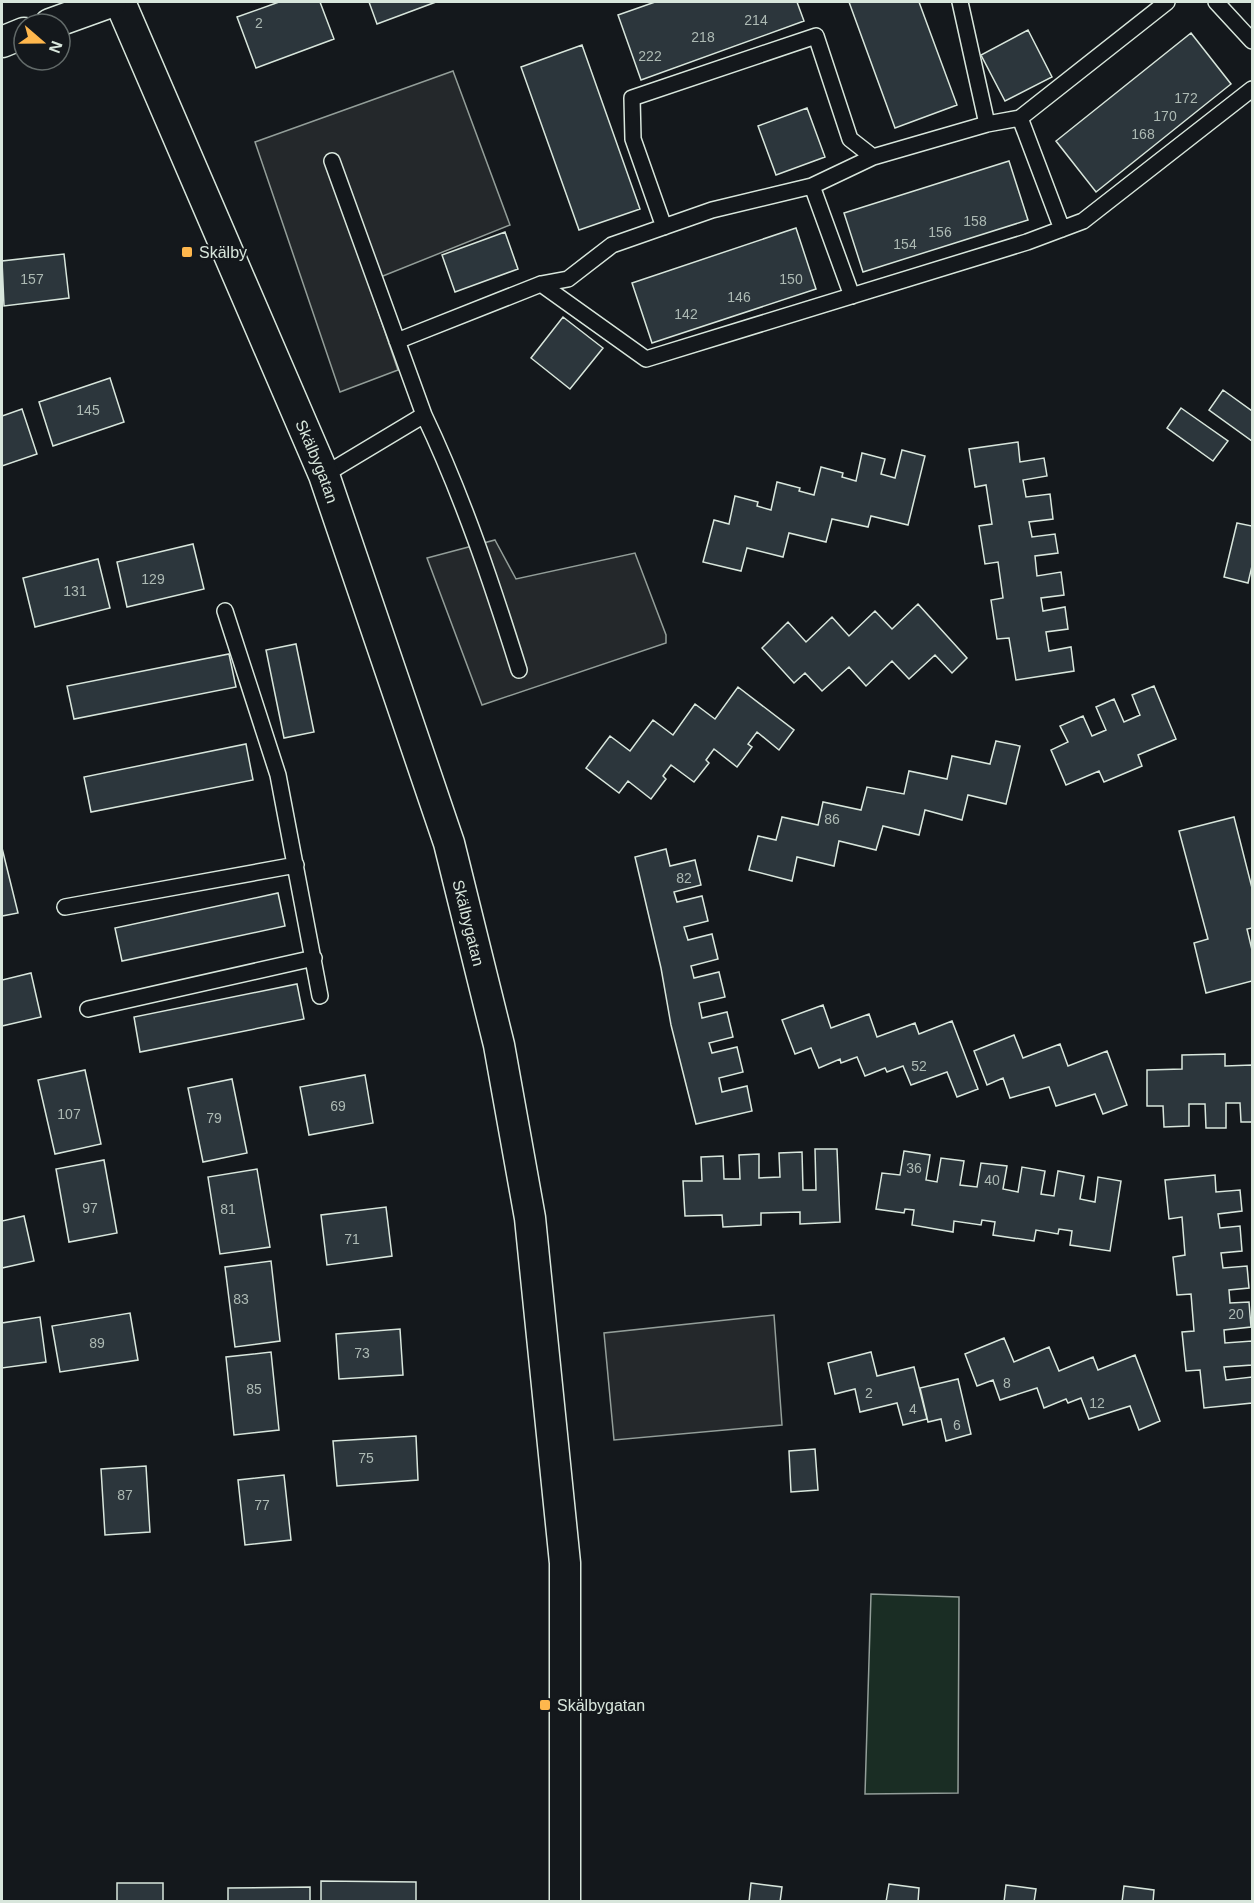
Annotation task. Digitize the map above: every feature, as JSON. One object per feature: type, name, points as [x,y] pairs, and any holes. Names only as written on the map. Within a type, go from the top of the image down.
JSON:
[{"type":"street","points":[[72,16],[111,2]]},
{"type":"street","name":"Skälbygatan","points":[[120,2],[324,475],[461,885],[499,1044],[530,1218],[565,1563],[565,1902]]},
{"type":"lane","points":[[960,2],[987,124]]},
{"type":"lane","points":[[397,341],[541,284],[568,279],[612,245],[712,210],[812,186],[873,157],[987,124],[1020,118],[1167,2]]},
{"type":"lane","points":[[1216,2],[1252,40]]},
{"type":"lane","points":[[664,227],[633,139],[633,98],[816,36],[850,140],[873,157]]},
{"type":"lane","points":[[541,284],[646,359],[852,296],[1083,221],[1252,89]]},
{"type":"lane","points":[[1020,118],[1062,229]]},
{"type":"lane","points":[[332,161],[424,415],[448,465],[496,597],[519,670]]},
{"type":"lane","points":[[812,186],[852,296]]},
{"type":"lane","points":[[324,475],[424,415]]},
{"type":"lane","points":[[225,612],[278,775],[320,996]]},
{"type":"lane","points":[[65,907],[296,865]]},
{"type":"lane","points":[[88,1009],[314,958]]},
{"type":"green space","points":[[871,1594],[959,1597],[958,1793],[865,1794]]},
{"type":"shaded area","points":[[453,71],[510,225],[368,282],[398,370],[340,392],[255,142]]},
{"type":"shaded area","points":[[495,540],[516,579],[635,553],[666,635],[666,643],[482,705],[427,558]]},
{"type":"shaded area","points":[[774,1315],[782,1425],[614,1440],[604,1333]]},
{"type":"building","points":[[279,2],[320,2],[334,39],[256,68],[237,17]]},
{"type":"building","points":[[369,2],[436,2],[377,24]]},
{"type":"building","points":[[655,2],[797,2],[804,21],[641,80],[618,15]]},
{"type":"building","points":[[849,2],[919,2],[957,105],[895,128]]},
{"type":"building","points":[[1028,30],[1052,77],[1005,101],[981,55]]},
{"type":"building","points":[[1191,33],[1231,84],[1096,192],[1056,141]]},
{"type":"building","points":[[582,45],[640,209],[579,230],[521,67]]},
{"type":"building","points":[[807,108],[825,157],[776,175],[758,126]]},
{"type":"building","points":[[1009,161],[1028,220],[863,272],[844,213]]},
{"type":"building","points":[[796,228],[816,289],[652,343],[632,283]]},
{"type":"building","points":[[505,232],[518,269],[455,292],[442,255]]},
{"type":"building","points":[[64,254],[69,298],[4,306],[2,261]]},
{"type":"building","points":[[563,317],[603,348],[570,389],[531,358]]},
{"type":"building","points":[[110,378],[124,422],[53,446],[39,402]]},
{"type":"building","points":[[1223,390],[1252,411],[1252,441],[1209,410]]},
{"type":"building","points":[[1181,408],[1228,441],[1213,461],[1167,428]]},
{"type":"building","points":[[22,409],[37,454],[2,466],[2,416]]},
{"type":"building","points":[[1018,442],[1020,462],[1044,458],[1047,476],[1023,480],[1026,497],[1050,494],[1053,519],[1029,522],[1032,537],[1055,534],[1058,553],[1035,556],[1037,576],[1061,572],[1064,595],[1041,598],[1043,611],[1065,607],[1068,629],[1046,632],[1049,651],[1071,647],[1074,671],[1016,680],[1009,638],[997,639],[991,600],[1003,598],[998,562],[985,564],[979,526],[992,524],[986,485],[975,487],[969,449]]},
{"type":"building","points":[[902,450],[925,456],[908,525],[871,516],[868,527],[832,519],[826,542],[789,533],[783,557],[747,548],[741,571],[703,562],[714,520],[729,524],[735,496],[758,502],[757,506],[771,510],[777,482],[800,488],[799,491],[814,495],[821,467],[843,473],[842,477],[856,481],[862,453],[885,459],[881,474],[895,478]]},
{"type":"building","points":[[1237,523],[1252,526],[1252,566],[1248,583],[1224,577]]},
{"type":"building","points":[[193,544],[204,589],[127,607],[117,562]]},
{"type":"building","points":[[98,559],[110,608],[35,627],[23,578]]},
{"type":"building","points":[[918,604],[967,658],[952,673],[935,655],[909,679],[892,661],[866,686],[849,667],[822,691],[805,673],[794,683],[762,648],[788,622],[806,642],[832,617],[849,636],[875,611],[892,629]]},
{"type":"building","points":[[296,644],[314,732],[284,738],[266,650]]},
{"type":"building","points":[[229,654],[236,687],[74,719],[67,686]]},
{"type":"building","points":[[1154,686],[1176,739],[1138,755],[1142,766],[1104,782],[1099,771],[1066,785],[1051,750],[1068,742],[1060,726],[1083,716],[1092,736],[1106,730],[1096,707],[1114,699],[1124,722],[1140,715],[1132,695]]},
{"type":"building","points":[[738,687],[794,730],[779,750],[757,732],[748,744],[752,747],[737,767],[714,749],[706,760],[709,763],[694,782],[671,765],[663,776],[666,779],[651,799],[628,781],[619,793],[586,768],[610,736],[630,751],[653,720],[673,735],[695,704],[715,719]]},
{"type":"building","points":[[996,741],[1020,746],[1006,804],[968,795],[962,820],[925,810],[919,835],[883,826],[876,850],[839,841],[834,866],[797,857],[792,881],[749,870],[758,836],[776,840],[782,817],[818,825],[823,802],[861,810],[867,787],[904,794],[909,771],[947,779],[952,756],[990,764]]},
{"type":"building","points":[[246,744],[253,780],[91,812],[84,777]]},
{"type":"building","points":[[1234,817],[1252,888],[1252,928],[1247,929],[1252,950],[1252,981],[1206,993],[1194,943],[1208,939],[1179,831]]},
{"type":"building","points":[[2,848],[18,913],[2,916]]},
{"type":"building","points":[[666,849],[670,866],[695,860],[701,885],[674,892],[677,902],[702,896],[708,921],[684,927],[688,940],[712,934],[718,959],[691,966],[694,978],[719,972],[725,997],[699,1003],[702,1018],[727,1012],[733,1037],[709,1043],[712,1053],[737,1047],[743,1072],[719,1078],[722,1092],[747,1086],[752,1111],[696,1124],[671,1025],[661,968],[635,857]]},
{"type":"building","points":[[278,893],[285,926],[122,961],[115,928]]},
{"type":"building","points":[[31,973],[41,1017],[2,1026],[2,980]]},
{"type":"building","points":[[297,984],[304,1019],[140,1052],[134,1017]]},
{"type":"building","points":[[823,1005],[831,1028],[869,1014],[877,1037],[915,1023],[919,1034],[952,1021],[978,1089],[957,1097],[947,1072],[911,1085],[903,1066],[887,1072],[885,1068],[865,1076],[857,1057],[841,1063],[840,1059],[819,1068],[811,1048],[795,1054],[782,1020]]},
{"type":"building","points":[[1014,1035],[1023,1058],[1060,1044],[1068,1066],[1107,1051],[1127,1105],[1103,1114],[1095,1094],[1056,1106],[1049,1087],[1010,1098],[1003,1078],[987,1085],[974,1051]]},
{"type":"building","points":[[1225,1054],[1225,1066],[1252,1065],[1252,1122],[1241,1122],[1240,1103],[1226,1103],[1226,1128],[1206,1128],[1205,1104],[1189,1104],[1189,1126],[1164,1127],[1163,1106],[1147,1106],[1147,1070],[1182,1069],[1182,1055]]},
{"type":"building","points":[[85,1070],[101,1144],[55,1154],[38,1080]]},
{"type":"building","points":[[365,1075],[373,1123],[309,1135],[300,1087]]},
{"type":"building","points":[[232,1079],[247,1153],[203,1162],[188,1088]]},
{"type":"building","points":[[815,1149],[837,1149],[840,1222],[800,1224],[800,1212],[761,1213],[761,1225],[723,1227],[722,1215],[685,1216],[683,1181],[702,1181],[701,1157],[723,1156],[724,1179],[740,1179],[739,1155],[759,1154],[759,1178],[780,1177],[779,1153],[802,1152],[803,1190],[816,1190]]},
{"type":"building","points":[[904,1151],[930,1155],[926,1180],[937,1182],[941,1158],[964,1161],[960,1185],[977,1187],[981,1163],[1007,1166],[1003,1189],[1018,1192],[1022,1167],[1045,1171],[1041,1194],[1054,1196],[1058,1171],[1084,1176],[1080,1199],[1095,1202],[1098,1177],[1121,1181],[1110,1251],[1070,1245],[1072,1231],[1059,1229],[1058,1234],[1036,1230],[1034,1241],[993,1235],[995,1222],[982,1220],[981,1225],[954,1221],[953,1232],[912,1225],[914,1210],[905,1209],[904,1213],[876,1209],[882,1173],[900,1175]]},
{"type":"building","points":[[104,1160],[117,1233],[69,1242],[56,1169]]},
{"type":"building","points":[[257,1169],[270,1247],[220,1254],[208,1177]]},
{"type":"building","points":[[1215,1175],[1216,1192],[1240,1190],[1242,1211],[1218,1214],[1220,1228],[1240,1226],[1242,1251],[1221,1253],[1223,1268],[1247,1266],[1249,1288],[1229,1290],[1230,1303],[1249,1302],[1251,1327],[1224,1330],[1225,1343],[1252,1341],[1252,1365],[1224,1367],[1226,1380],[1252,1377],[1252,1403],[1204,1408],[1200,1370],[1186,1371],[1182,1332],[1194,1331],[1191,1294],[1177,1295],[1173,1257],[1185,1255],[1182,1217],[1169,1219],[1165,1180]]},
{"type":"building","points":[[386,1207],[392,1256],[327,1265],[321,1215]]},
{"type":"building","points":[[24,1216],[34,1261],[2,1268],[2,1221]]},
{"type":"building","points":[[271,1261],[280,1341],[235,1347],[225,1267]]},
{"type":"building","points":[[130,1313],[138,1360],[60,1372],[52,1326]]},
{"type":"building","points":[[40,1317],[46,1362],[2,1368],[2,1323]]},
{"type":"building","points":[[400,1329],[403,1375],[339,1379],[336,1334]]},
{"type":"building","points":[[1004,1338],[1014,1362],[1049,1347],[1059,1371],[1093,1357],[1098,1370],[1135,1355],[1160,1421],[1139,1430],[1130,1406],[1089,1419],[1081,1398],[1068,1403],[1066,1399],[1044,1408],[1037,1388],[1000,1400],[993,1380],[977,1386],[965,1354]]},
{"type":"building","points":[[271,1352],[279,1430],[234,1435],[226,1357]]},
{"type":"building","points":[[871,1352],[877,1376],[914,1367],[927,1419],[903,1425],[897,1403],[860,1412],[855,1389],[835,1394],[828,1363]]},
{"type":"building","points":[[958,1379],[971,1434],[946,1441],[941,1419],[928,1422],[920,1388]]},
{"type":"building","points":[[416,1436],[418,1480],[337,1486],[333,1441]]},
{"type":"building","points":[[815,1449],[818,1490],[791,1492],[789,1451]]},
{"type":"building","points":[[146,1466],[150,1532],[105,1535],[101,1469]]},
{"type":"building","points":[[284,1475],[291,1540],[245,1545],[238,1480]]},
{"type":"building","points":[[321,1881],[416,1882],[416,1902],[321,1902]]},
{"type":"building","points":[[117,1883],[163,1883],[163,1902],[117,1902]]},
{"type":"building","points":[[751,1883],[782,1887],[780,1902],[749,1902]]},
{"type":"building","points":[[889,1884],[919,1888],[918,1902],[886,1902]]},
{"type":"building","points":[[1006,1885],[1036,1889],[1034,1902],[1004,1902]]},
{"type":"building","points":[[1124,1886],[1154,1890],[1153,1902],[1122,1902]]},
{"type":"building","points":[[310,1887],[310,1902],[228,1902],[228,1888]]},
{"type":"place","name":"Skälby","points":[[187,252]]},
{"type":"place","name":"Skälbygatan","points":[[545,1705]]}]
